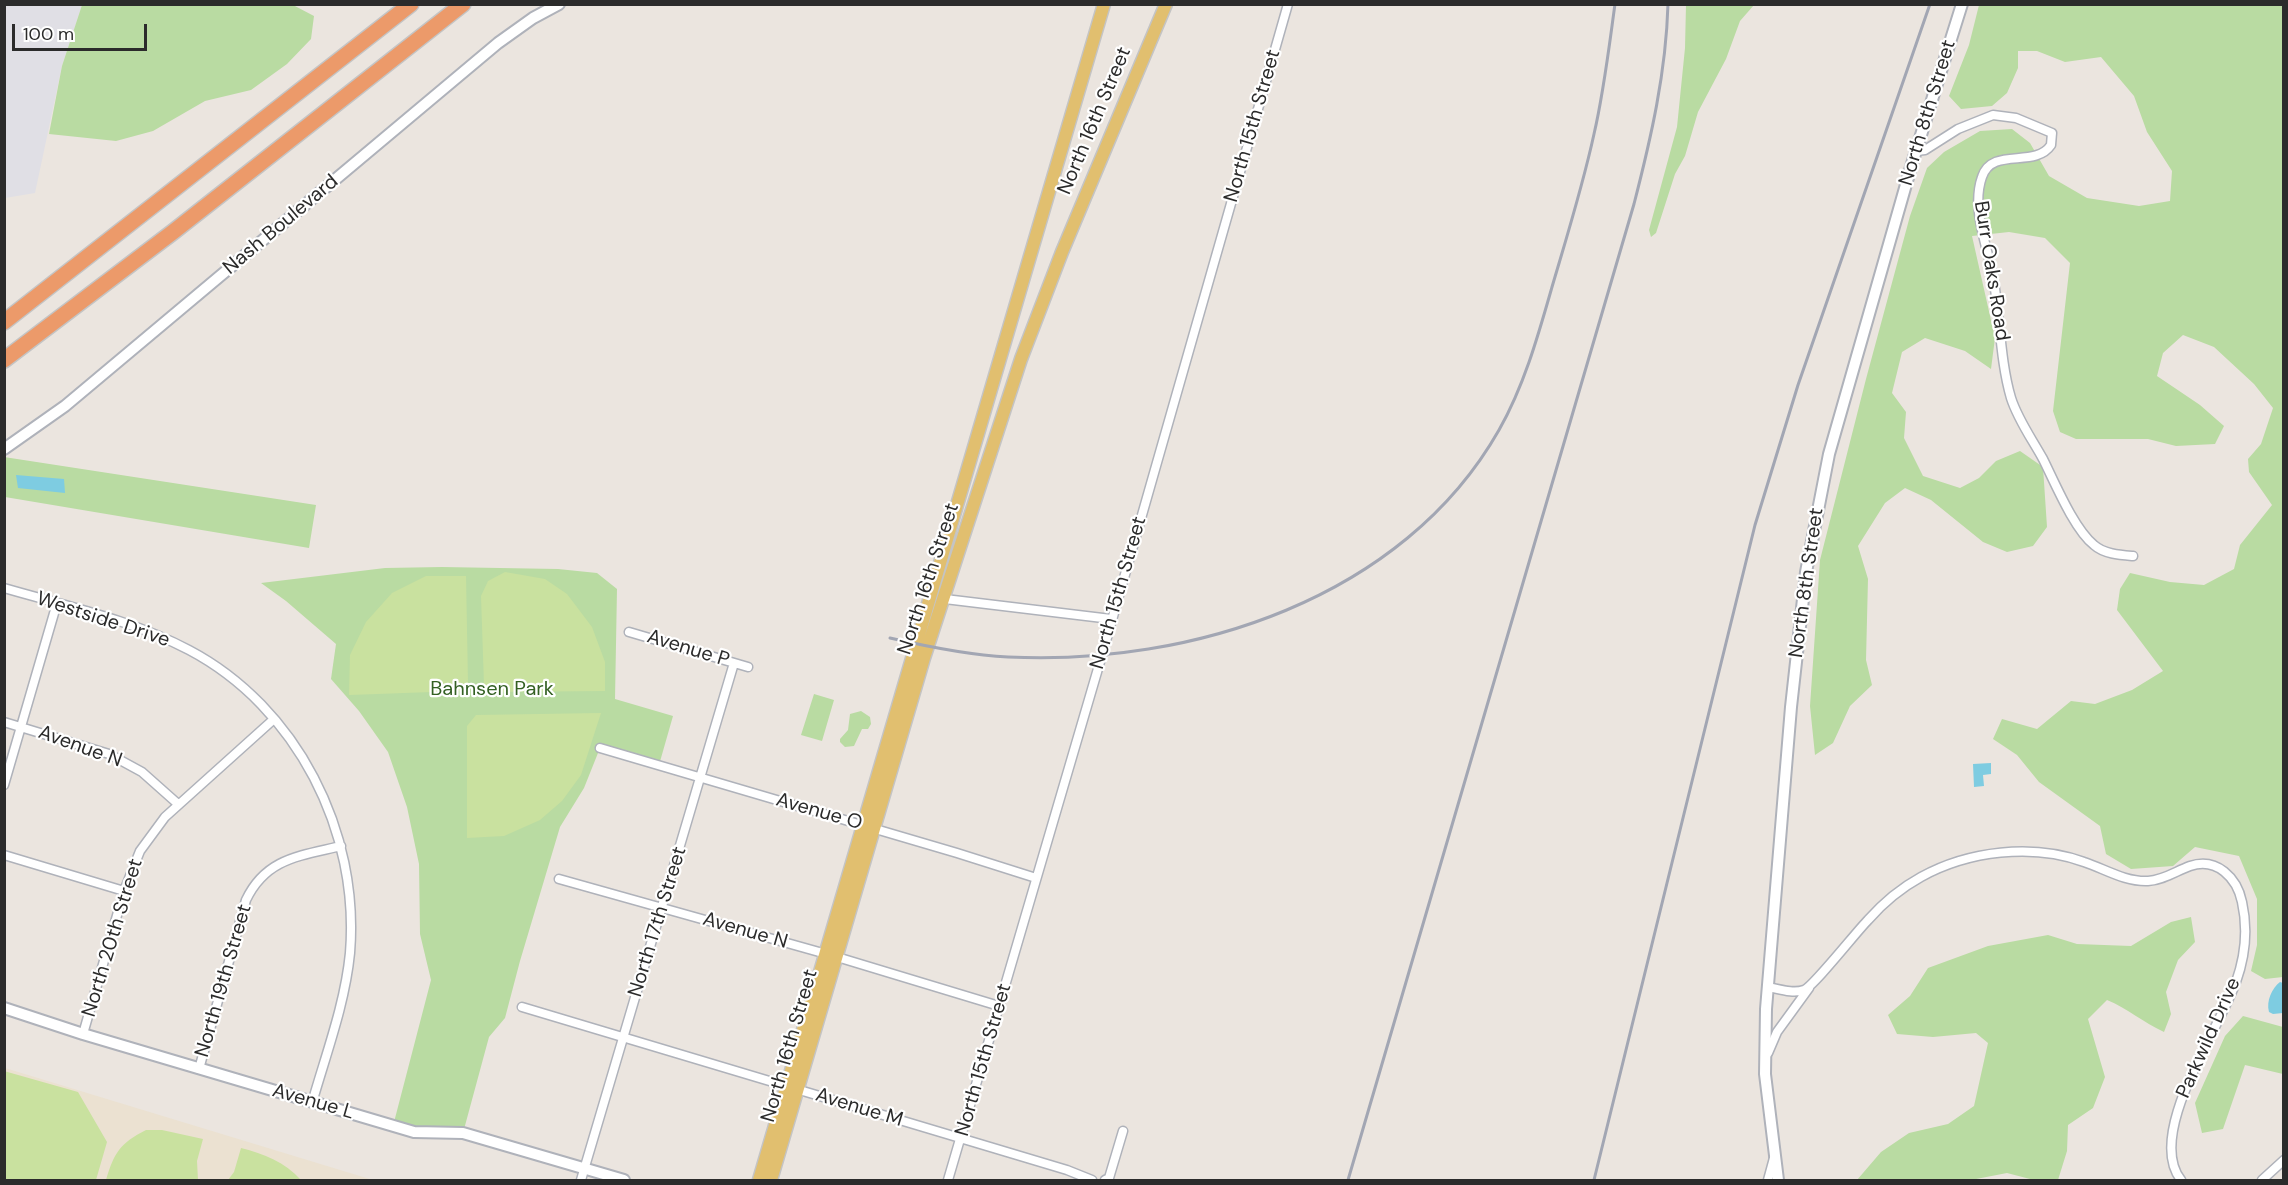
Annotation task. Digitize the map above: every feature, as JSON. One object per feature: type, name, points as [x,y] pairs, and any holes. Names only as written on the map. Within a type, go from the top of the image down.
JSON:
[{"type":"highway","points":[[4,322],[411,4]]},
{"type":"highway","points":[[4,360],[173,232],[463,4]]},
{"type":"main road","name":"North 16th Street","points":[[759,1180],[792,1088],[869,827],[1104,4]]},
{"type":"main road","name":"North 16th Street","points":[[869,827],[1029,337],[1120,110],[1166,4]]},
{"type":"main road","name":"North 16th Street","points":[[771,1180],[792,1088]]},
{"type":"street","name":"Nash Boulevard","points":[[4,449],[43,424],[498,43],[559,4]]},
{"type":"street","name":"North 15th Street","points":[[948,1180],[1288,4]]},
{"type":"street","name":"North 8th Street","points":[[1778,1180],[1765,1062],[1768,987],[1792,696],[1812,537],[1829,454],[1916,151],[1962,4]]},
{"type":"street","name":"Burr Oaks Road","points":[[1916,151],[1925,150],[1958,129],[1986,116],[2016,118],[2052,133],[2051,145],[2045,152],[2033,157],[1994,162],[1986,168],[1979,185],[1981,223],[1996,292],[2008,383],[2022,422],[2065,504],[2089,540],[2104,551],[2133,556]]},
{"type":"street","name":"Westside Drive","points":[[4,588],[136,627],[190,651],[233,680],[274,719],[305,761],[319,787],[341,846],[349,888],[351,926],[350,954],[341,1003],[312,1102]]},
{"type":"street","points":[[945,599],[1111,619]]},
{"type":"street","points":[[4,785],[57,603]]},
{"type":"street","name":"Avenue P","points":[[629,632],[748,667]]},
{"type":"street","name":"North 17th Street","points":[[581,1180],[734,663]]},
{"type":"street","name":"North 20th Street","points":[[83,1034],[132,867],[149,836],[178,804],[274,719]]},
{"type":"street","name":"Avenue N","points":[[4,722],[97,749],[126,762],[155,782],[178,804]]},
{"type":"street","name":"Avenue O","points":[[600,748],[1036,878]]},
{"type":"street","name":"North 19th Street","points":[[199,1069],[246,900],[252,887],[276,864],[341,846]]},
{"type":"street","name":"Parkwild Drive","points":[[1765,1062],[1777,1032],[1809,988],[1869,918],[1918,878],[1948,865],[1977,857],[2015,852],[2068,857],[2137,881],[2160,879],[2195,864],[2220,868],[2234,879],[2242,899],[2245,922],[2244,946],[2235,984],[2193,1071],[2177,1113],[2173,1132],[2172,1158],[2174,1168],[2181,1180]]},
{"type":"street","points":[[4,855],[124,891]]},
{"type":"street","name":"Avenue N","points":[[559,879],[999,1006]]},
{"type":"street","points":[[1768,987],[1794,991],[1809,988]]},
{"type":"street","name":"Avenue M","points":[[522,1007],[1067,1170],[1092,1180]]},
{"type":"street","name":"Avenue L","points":[[4,1008],[83,1034],[414,1132],[464,1133],[624,1180]]},
{"type":"street","points":[[1105,1180],[1108,1178],[1123,1131]]},
{"type":"street","points":[[1768,1180],[1774,1156]]},
{"type":"street","points":[[2262,1180],[2283,1160]]},
{"type":"shaded area","points":[[4,5],[82,5],[62,66],[35,193],[5,198]]},
{"type":"shaded area","points":[[5,1068],[373,1180],[5,1180]]},
{"type":"green space","points":[[82,5],[293,5],[314,16],[311,39],[287,64],[251,90],[205,101],[153,131],[116,141],[49,134],[62,66]]},
{"type":"green space","points":[[1686,5],[1754,5],[1740,21],[1726,59],[1698,112],[1685,156],[1675,174],[1656,233],[1651,237],[1649,230],[1677,127],[1685,48]]},
{"type":"green space","points":[[1979,5],[2283,5],[2283,977],[2265,979],[2251,971],[2257,945],[2257,899],[2239,856],[2195,847],[2173,866],[2131,869],[2106,854],[2100,826],[2039,782],[2017,755],[1993,739],[2002,719],[2037,729],[2071,701],[2095,704],[2132,690],[2163,671],[2117,610],[2120,589],[2130,573],[2170,582],[2204,585],[2234,569],[2240,545],[2272,505],[2249,472],[2248,459],[2261,444],[2273,408],[2254,384],[2214,347],[2183,335],[2163,353],[2157,376],[2200,405],[2224,426],[2215,444],[2176,446],[2148,439],[2076,439],[2060,432],[2053,411],[2070,263],[2045,238],[2009,232],[1972,236],[1995,338],[1991,369],[1965,351],[1925,338],[1902,352],[1892,393],[1906,412],[1904,438],[1923,476],[1960,488],[1979,478],[1996,461],[2020,451],[2043,467],[2047,527],[2033,546],[2007,552],[1983,542],[1931,500],[1905,488],[1885,503],[1858,546],[1868,579],[1866,660],[1872,685],[1850,706],[1833,743],[1815,755],[1810,706],[1820,560],[1910,216],[1927,168],[1944,152],[1980,131],[2012,129],[2030,143],[2049,176],[2087,198],[2139,206],[2170,201],[2172,171],[2147,132],[2134,96],[2101,57],[2065,62],[2037,51],[2018,51],[2018,68],[2007,93],[1992,106],[1961,109],[1949,96],[1969,45]]},
{"type":"green space","points":[[4,457],[316,505],[309,548],[5,497]]},
{"type":"green space","name":"Bahnsen Park","points":[[385,568],[558,569],[597,573],[617,589],[615,699],[673,716],[659,765],[600,748],[584,788],[560,827],[505,1018],[489,1037],[463,1133],[393,1126],[431,980],[420,934],[419,864],[407,807],[388,752],[359,711],[331,679],[336,644],[286,601],[261,583]]},
{"type":"green space","points":[[505,572],[545,579],[567,594],[592,627],[605,662],[605,691],[491,692],[484,685],[481,596],[488,581]]},
{"type":"green space","points":[[426,576],[466,576],[468,683],[460,691],[349,695],[350,655],[366,622],[392,593]]},
{"type":"green space","points":[[814,694],[834,700],[822,741],[801,735]]},
{"type":"green space","points":[[861,711],[870,717],[871,724],[868,729],[862,729],[854,746],[845,747],[840,739],[848,730],[850,714]]},
{"type":"green space","points":[[601,713],[581,775],[562,801],[540,820],[504,836],[467,838],[467,726],[476,715]]},
{"type":"green space","points":[[2191,917],[2195,942],[2178,960],[2166,992],[2171,1014],[2164,1032],[2107,1000],[2088,1019],[2105,1077],[2093,1108],[2068,1125],[2067,1151],[2058,1180],[2030,1179],[2007,1173],[1971,1180],[1857,1180],[1881,1152],[1909,1133],[1948,1124],[1974,1106],[1988,1043],[1976,1033],[1933,1037],[1897,1034],[1888,1015],[1910,996],[1928,968],[1988,946],[2048,935],[2077,944],[2131,946],[2171,922]]},
{"type":"green space","points":[[2243,1016],[2283,1027],[2283,1074],[2245,1065],[2223,1129],[2202,1133],[2195,1103],[2225,1036]]},
{"type":"green space","points":[[4,1071],[78,1092],[107,1142],[96,1180],[5,1180]]},
{"type":"green space","points":[[146,1130],[162,1130],[203,1139],[197,1161],[198,1180],[106,1180],[119,1150],[124,1144]]},
{"type":"green space","points":[[241,1148],[274,1160],[288,1168],[301,1180],[228,1180],[234,1172]]},
{"type":"water","points":[[16,475],[64,479],[65,493],[18,488]]},
{"type":"water","points":[[1991,763],[1991,774],[1983,775],[1984,786],[1974,787],[1973,764]]},
{"type":"water","points":[[2280,982],[2283,983],[2283,1013],[2273,1014],[2269,1012],[2269,999],[2272,991]]},
{"type":"railway","points":[[890,638],[949,650],[1008,657],[1078,657],[1148,649],[1218,634],[1286,610],[1350,578],[1408,538],[1458,489],[1499,430],[1530,360],[1590,153],[1598,118],[1615,4]]},
{"type":"railway","points":[[1348,1180],[1634,204],[1657,105],[1667,30],[1668,4]]},
{"type":"railway","points":[[1594,1180],[1755,525],[1798,385],[1930,4]]}]
